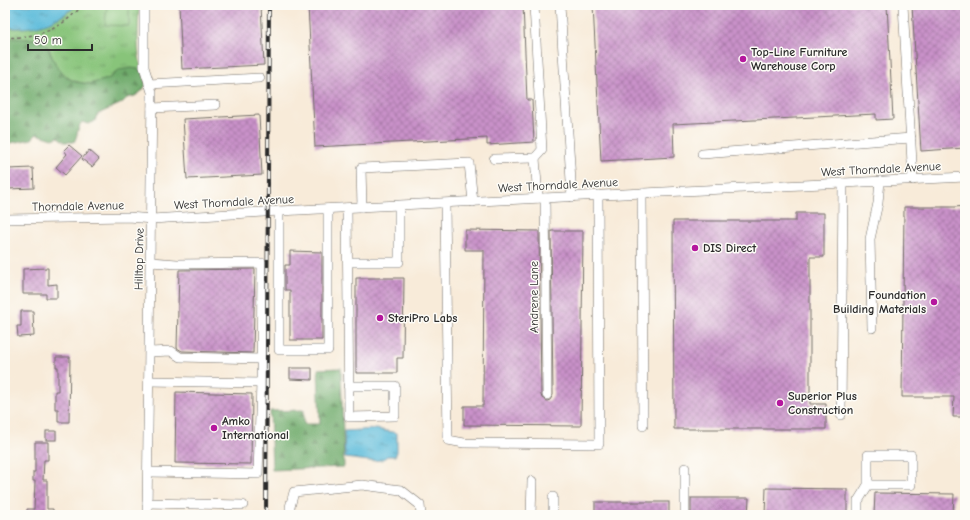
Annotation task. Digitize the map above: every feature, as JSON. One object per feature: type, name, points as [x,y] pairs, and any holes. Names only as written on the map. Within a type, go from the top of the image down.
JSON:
[{"type":"street","name":"Hilltop Drive","points":[[144,5],[144,67],[152,92],[152,219],[147,515]]},
{"type":"street","points":[[494,159],[535,158],[542,150],[534,5]]},
{"type":"street","points":[[560,5],[572,197]]},
{"type":"street","points":[[903,5],[913,180]]},
{"type":"street","points":[[149,84],[260,78]]},
{"type":"street","points":[[152,108],[216,105]]},
{"type":"street","points":[[702,154],[911,138]]},
{"type":"street","name":"Andrene Lane","points":[[535,158],[542,198],[547,395]]},
{"type":"street","points":[[362,207],[361,168],[470,163],[473,202]]},
{"type":"street","name":"West Thorndale Avenue","points":[[152,219],[279,211],[445,204],[965,177]]},
{"type":"street","points":[[872,328],[870,239],[878,203],[880,181]]},
{"type":"street","points":[[841,415],[843,183]]},
{"type":"street","points":[[642,193],[643,426]]},
{"type":"street","points":[[445,204],[448,440],[464,442],[599,444],[598,195]]},
{"type":"street","points":[[348,262],[399,262],[399,206]]},
{"type":"street","points":[[347,208],[348,386],[349,418],[395,416],[395,386],[348,386]]},
{"type":"street","points":[[279,211],[279,350],[328,350],[328,209]]},
{"type":"street","name":"Thorndale Avenue","points":[[5,219],[130,217],[152,219]]},
{"type":"street","points":[[148,472],[258,474],[262,359],[262,263],[177,264],[151,262]]},
{"type":"street","points":[[150,352],[171,351],[180,357],[262,359]]},
{"type":"street","points":[[149,381],[261,383]]},
{"type":"street","points":[[858,515],[858,501],[868,485],[868,454],[911,454],[911,485],[868,485]]},
{"type":"street","points":[[686,468],[686,515]]},
{"type":"street","points":[[531,515],[532,481]]},
{"type":"street","points":[[290,515],[290,507],[294,492],[362,485],[401,490],[420,505],[421,515]]},
{"type":"street","points":[[553,497],[553,515]]},
{"type":"street","points":[[148,503],[243,505]]},
{"type":"path","points":[[5,38],[29,37],[42,33],[65,21],[83,5]]},
{"type":"green space","points":[[77,5],[139,5],[138,47],[143,72],[119,70],[103,81],[89,84],[82,83],[68,78],[58,69],[48,46],[5,38],[5,27],[25,28],[43,24],[61,16]]},
{"type":"green space","points":[[107,5],[129,5],[129,26],[105,25]]},
{"type":"green space","points":[[5,38],[36,39],[43,42],[47,46],[58,69],[68,78],[76,82],[89,84],[108,79],[119,70],[131,68],[139,69],[143,72],[146,85],[142,91],[135,96],[127,98],[122,103],[98,114],[95,121],[88,124],[82,122],[79,126],[74,142],[65,142],[58,137],[53,139],[37,134],[32,139],[5,144]]},
{"type":"green space","points":[[341,368],[344,467],[272,470],[270,411],[304,410],[304,424],[320,424],[318,369]]},
{"type":"water","points":[[5,5],[77,5],[61,17],[52,21],[34,27],[15,28],[5,27]]},
{"type":"water","points":[[376,429],[397,433],[397,452],[395,456],[387,456],[382,460],[369,461],[345,458],[344,431]]},
{"type":"building","points":[[179,5],[261,5],[264,65],[182,69]]},
{"type":"building","points":[[308,5],[523,5],[527,100],[532,100],[534,142],[487,145],[487,138],[315,147]]},
{"type":"building","name":"Top-Line Furniture Warehouse Corp","points":[[593,5],[887,5],[893,119],[876,120],[876,114],[673,124],[674,157],[601,161]]},
{"type":"building","points":[[912,5],[965,5],[965,148],[921,151]]},
{"type":"building","points":[[259,115],[262,175],[187,179],[183,119]]},
{"type":"building","points":[[69,145],[82,156],[65,175],[56,167],[67,154],[64,150]]},
{"type":"building","points":[[89,150],[99,159],[92,167],[82,159]]},
{"type":"building","points":[[33,168],[34,188],[8,189],[8,169]]},
{"type":"building","name":"Foundation Building Materials","points":[[965,206],[965,417],[953,417],[954,397],[902,397],[904,207]]},
{"type":"building","points":[[796,213],[824,213],[824,257],[810,257],[810,404],[826,404],[826,429],[674,429],[673,221],[796,221]]},
{"type":"building","points":[[465,230],[539,231],[541,395],[542,398],[547,401],[550,400],[553,395],[551,231],[583,231],[581,426],[464,425],[464,406],[483,406],[484,250],[465,250]]},
{"type":"building","points":[[290,251],[322,252],[322,340],[290,340],[290,290],[285,290],[285,265],[290,265]]},
{"type":"building","points":[[48,268],[48,285],[57,284],[57,298],[46,298],[46,294],[23,294],[23,269]]},
{"type":"building","points":[[255,269],[253,353],[182,351],[177,348],[179,270]]},
{"type":"building","name":"SteriPro Labs","points":[[356,278],[404,278],[403,358],[397,358],[397,373],[356,373]]},
{"type":"building","points":[[21,311],[33,311],[34,336],[18,337],[17,326],[21,326]]},
{"type":"building","points":[[56,357],[70,357],[69,422],[58,422],[58,409],[55,409],[55,391],[58,391],[58,367],[56,367]]},
{"type":"building","points":[[290,368],[312,368],[312,380],[290,379]]},
{"type":"building","name":"Amko International","points":[[176,392],[252,394],[251,464],[175,463]]},
{"type":"building","points":[[46,431],[56,431],[56,440],[46,440]]},
{"type":"building","points":[[35,442],[48,442],[48,460],[44,460],[43,480],[47,480],[47,509],[53,509],[53,515],[27,515],[27,509],[34,509],[35,481],[33,481],[33,472],[35,472]]},
{"type":"building","points":[[766,488],[847,489],[847,515],[765,515]]},
{"type":"building","points":[[875,493],[954,494],[953,515],[874,515]]},
{"type":"building","points":[[691,498],[749,498],[748,515],[691,515]]},
{"type":"building","points":[[595,502],[669,502],[669,515],[595,515]]},
{"type":"railway","points":[[266,515],[269,5]]},
{"type":"place","name":"Top-Line Furniture Warehouse Corp","points":[[743,59]]},
{"type":"place","name":"DIS Direct","points":[[695,248]]},
{"type":"place","name":"Foundation Building Materials","points":[[934,302]]},
{"type":"place","name":"SteriPro Labs","points":[[380,318]]},
{"type":"place","name":"Superior Plus Construction","points":[[780,403]]},
{"type":"place","name":"Amko International","points":[[214,428]]}]
